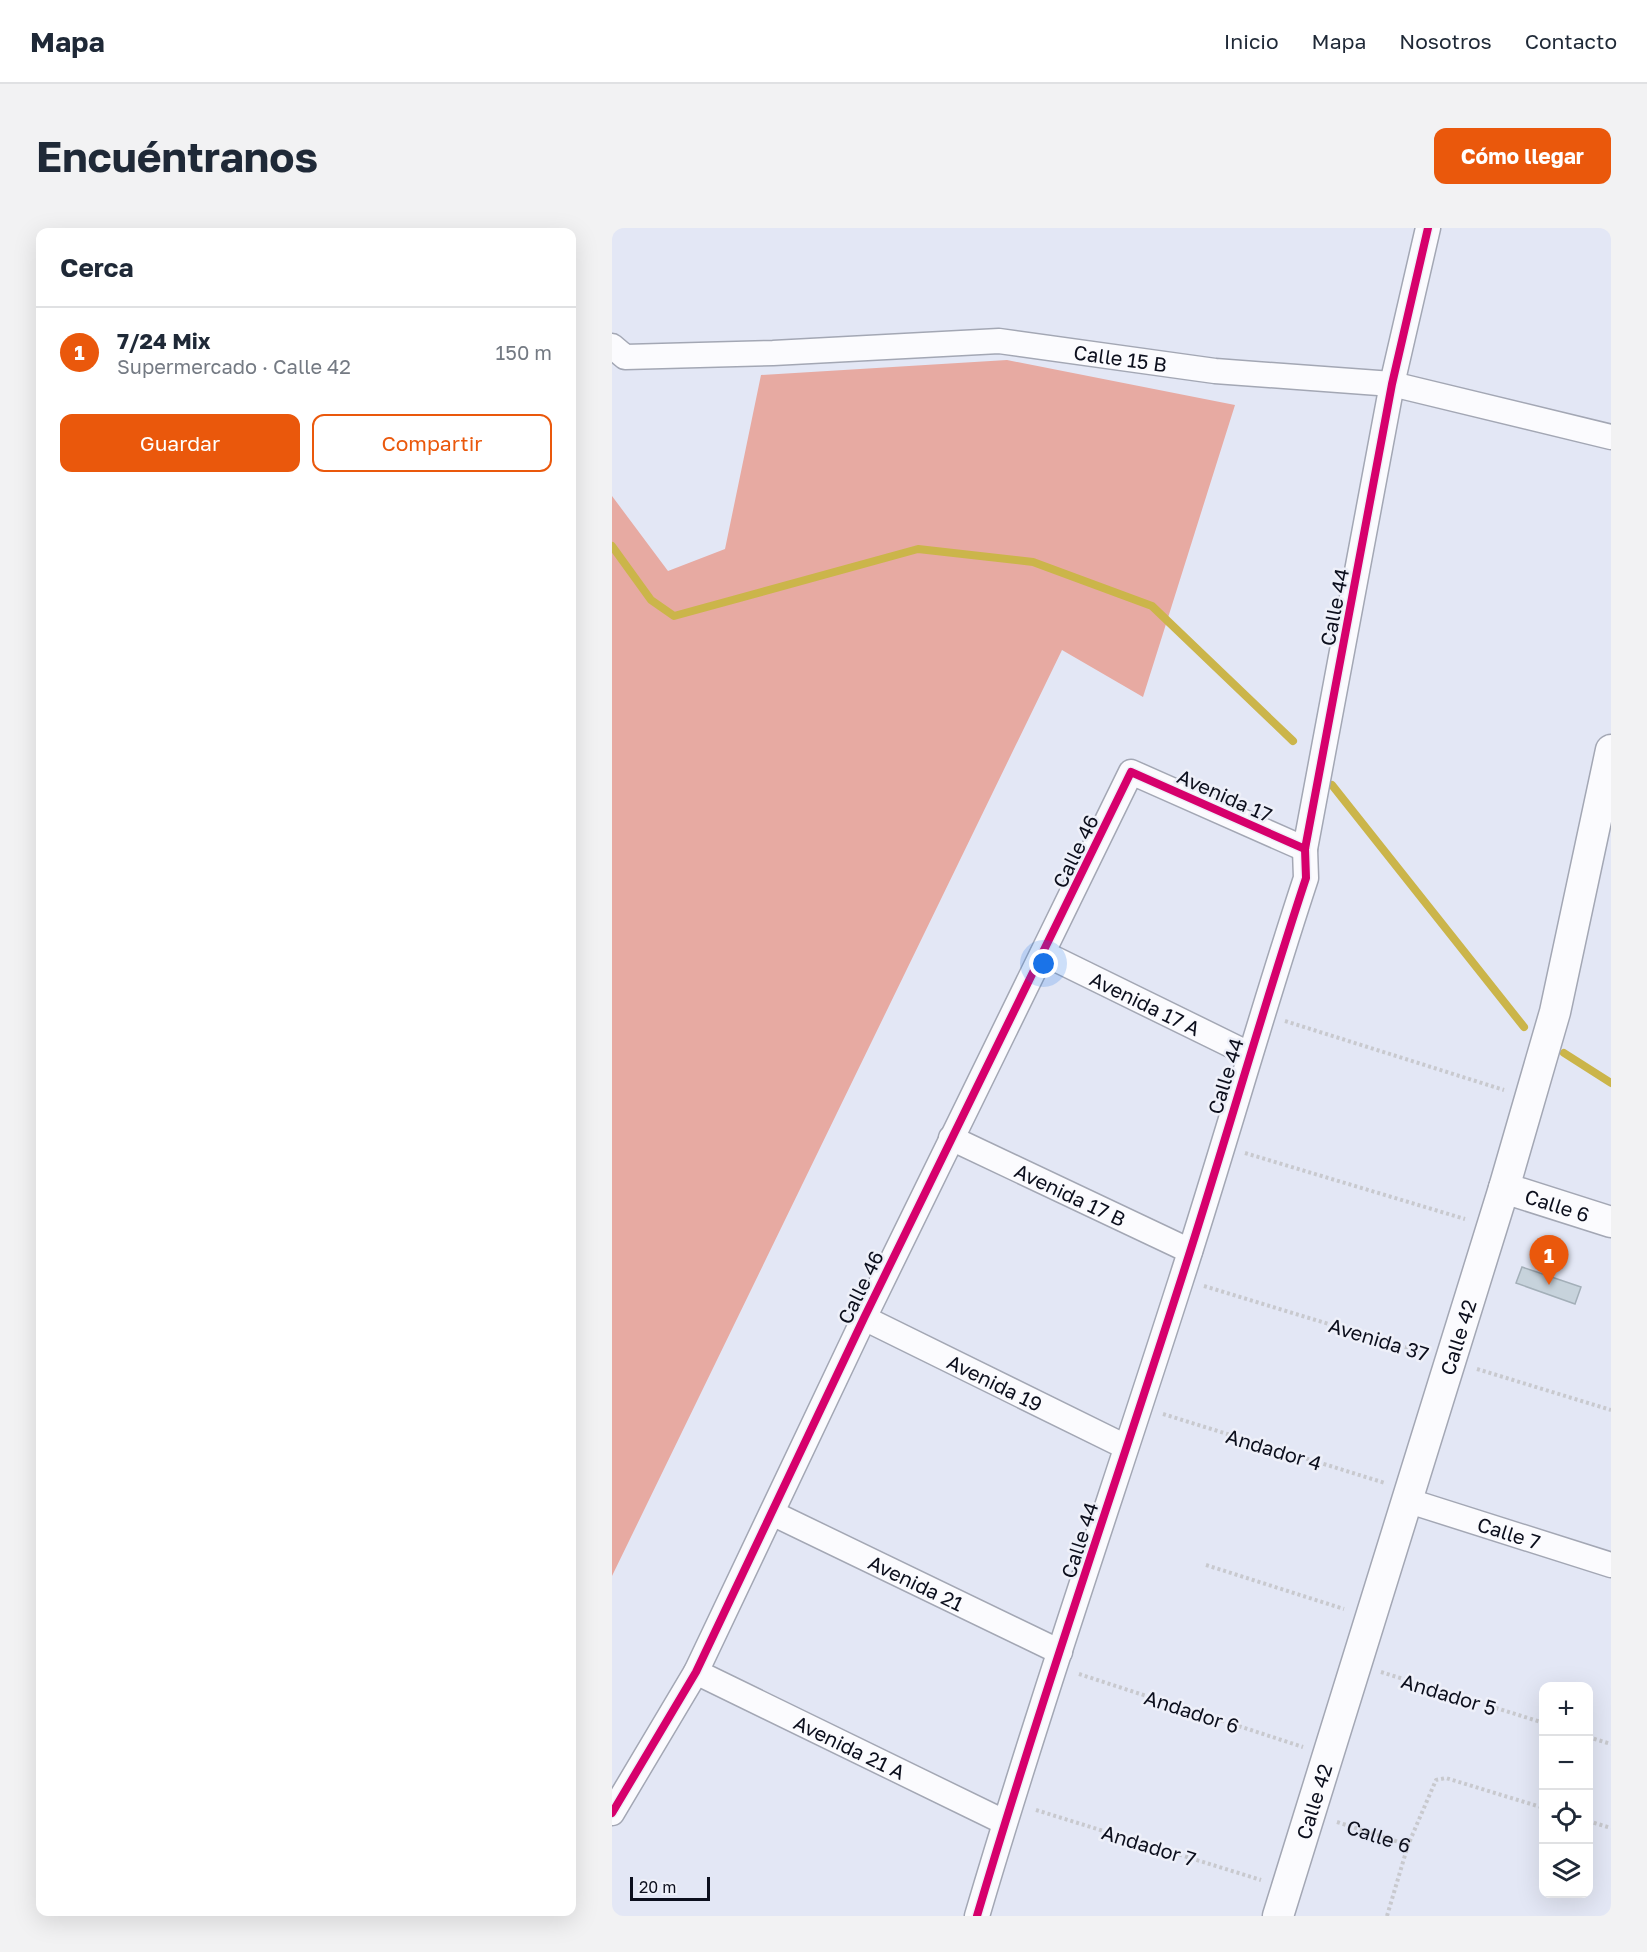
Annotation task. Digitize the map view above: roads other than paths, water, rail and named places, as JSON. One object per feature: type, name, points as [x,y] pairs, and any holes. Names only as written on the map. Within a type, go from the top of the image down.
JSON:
[{"type":"street","name":"Calle 44","points":[[977,1916],[1008,1812],[1182,1279],[1249,1054],[1306,878],[1305,849],[1392,384],[1428,228]]},
{"type":"street","name":"Calle 15 B","points":[[619,351],[773,353],[999,342],[1215,371],[1392,384],[1611,437]]},
{"type":"street","name":"Calle 42","points":[[1278,1916],[1407,1496],[1451,1362],[1555,1012],[1611,750]]},
{"type":"street","name":"Avenida 17","points":[[1131,772],[1305,849]]},
{"type":"street","name":"Calle 46","points":[[612,1813],[696,1672],[951,1138],[1131,772]]},
{"type":"street","name":"Avenida 17 A","points":[[1043,953],[1249,1054]]},
{"type":"street","name":"Avenida 17 B","points":[[951,1138],[1190,1251]]},
{"type":"street","name":"Calle 6","points":[[1504,1188],[1611,1222]]},
{"type":"street","name":"Avenida 19","points":[[864,1318],[1126,1447]]},
{"type":"street","name":"Calle 7","points":[[1407,1496],[1611,1565]]},
{"type":"street","name":"Avenida 21","points":[[772,1513],[1058,1659]]},
{"type":"street","name":"Avenida 21 A","points":[[696,1672],[1008,1812]]},
{"type":"waterway","points":[[612,546],[651,600],[674,616],[918,549],[1033,562],[1152,606],[1293,741]]},
{"type":"waterway","points":[[1332,785],[1524,1027]]},
{"type":"waterway","points":[[1564,1053],[1611,1083]]},
{"type":"place","name":"7/24 Mix","points":[[1549,1285]]}]
